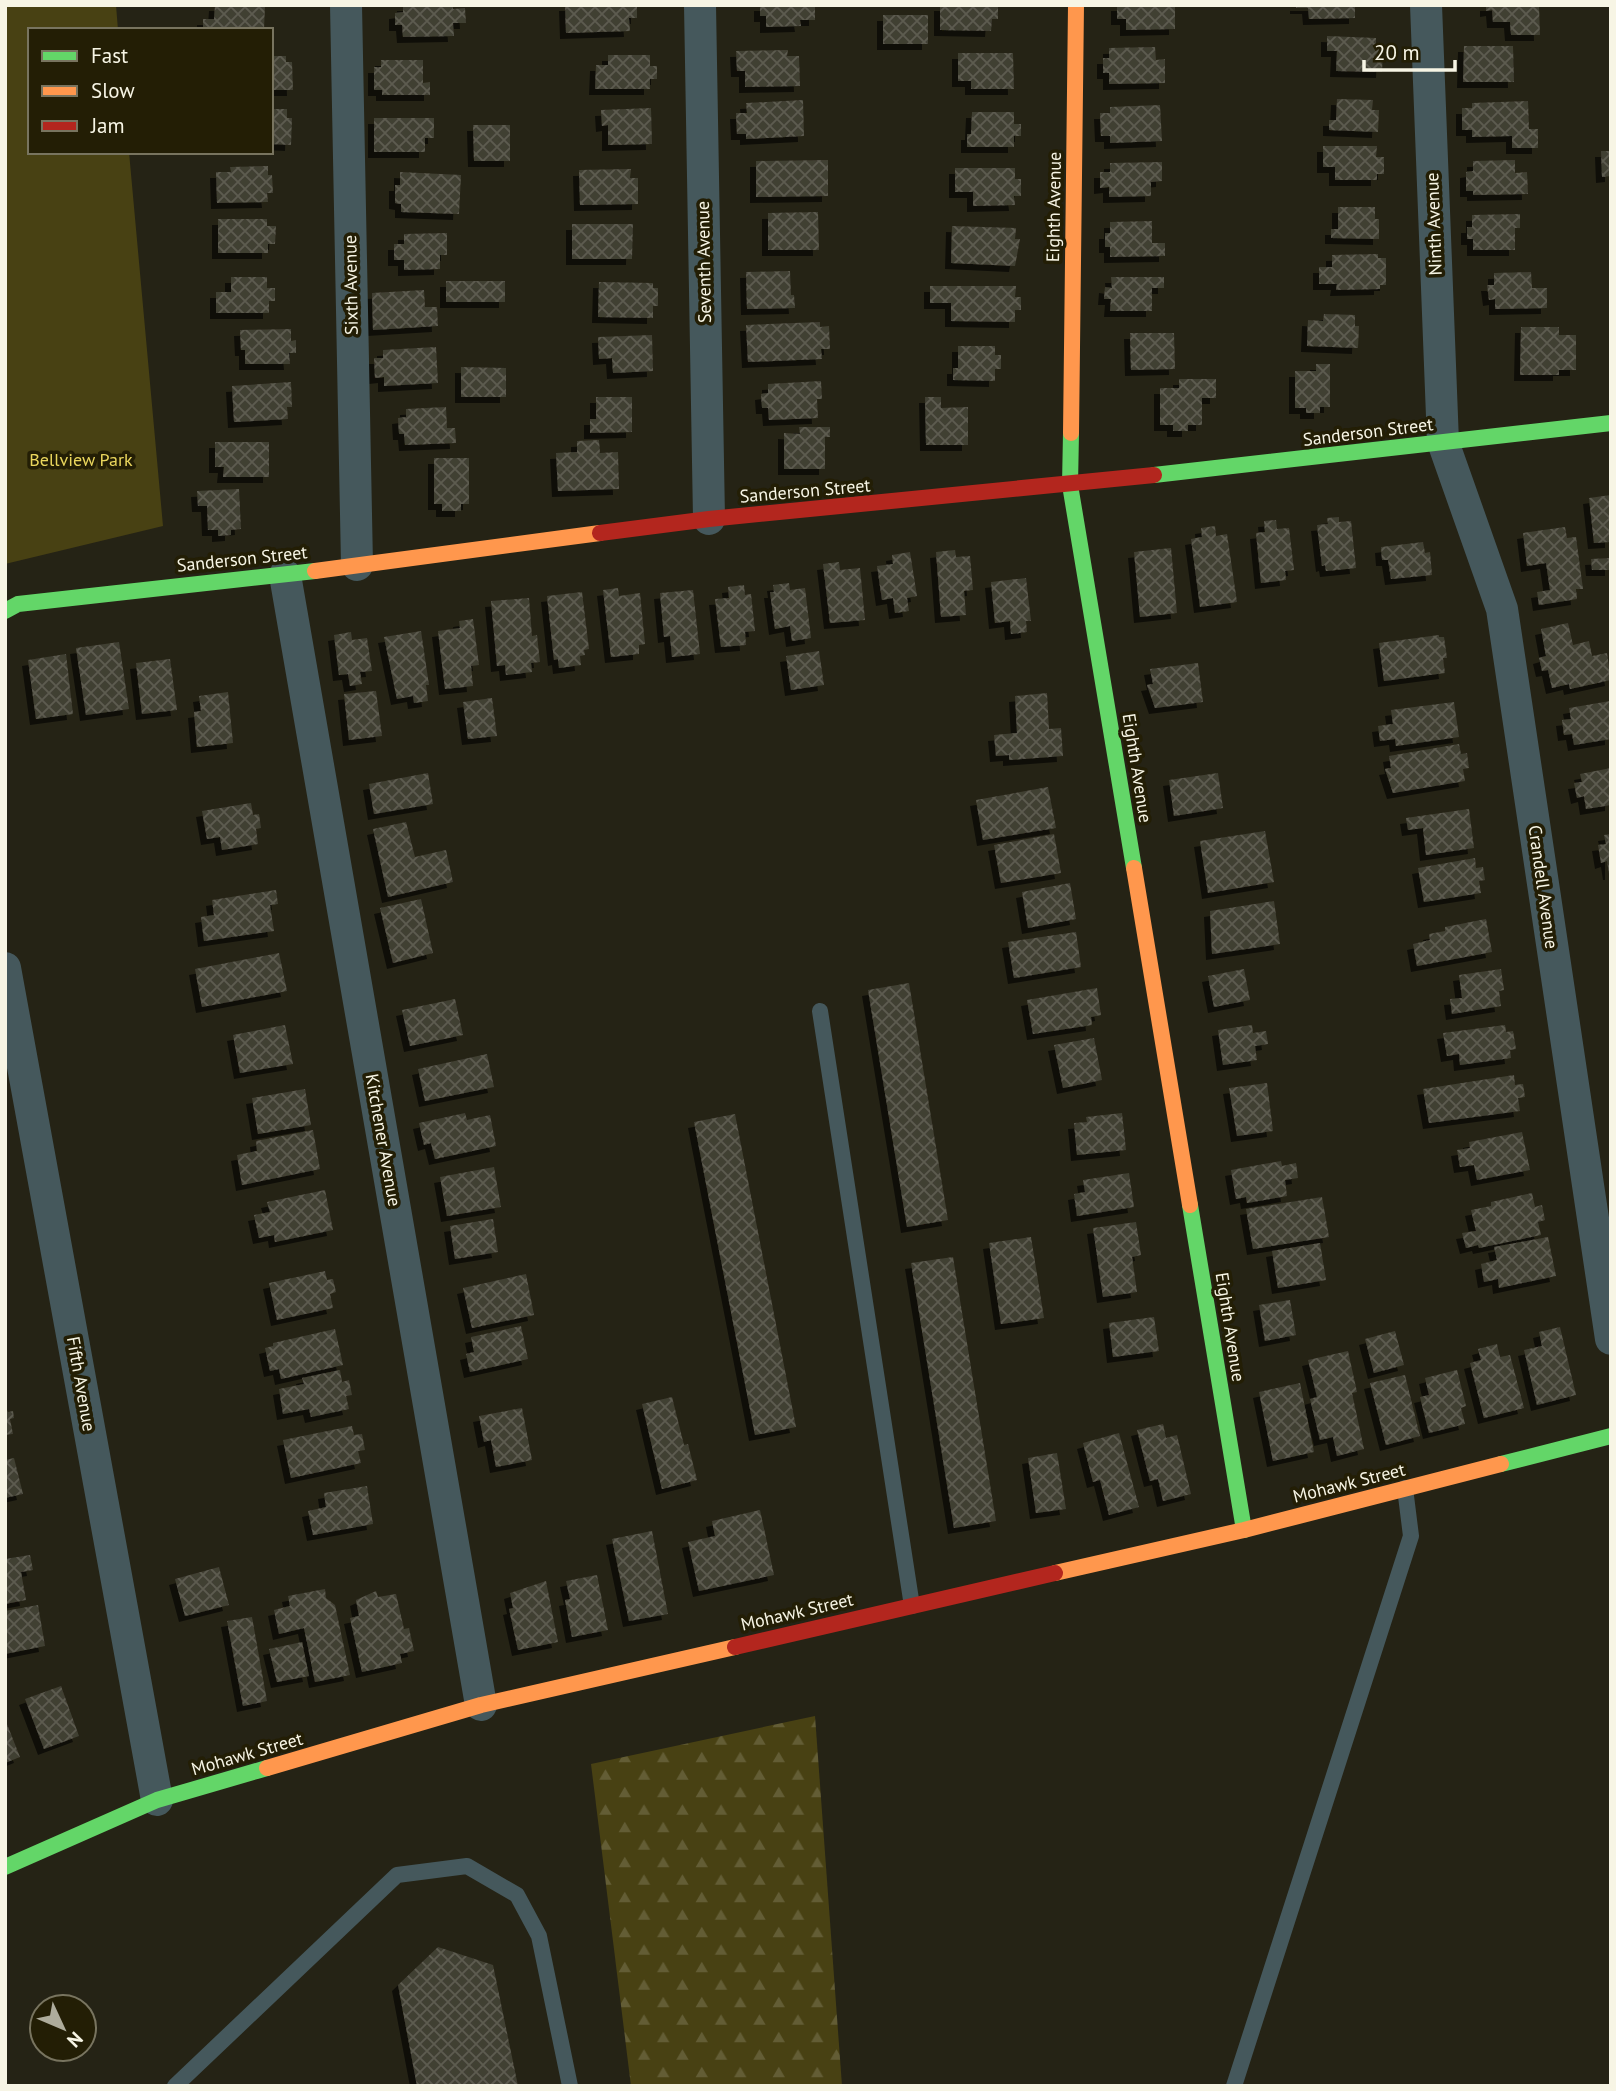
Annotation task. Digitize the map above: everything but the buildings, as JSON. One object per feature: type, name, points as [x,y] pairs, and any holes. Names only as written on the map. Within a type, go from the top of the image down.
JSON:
[{"type":"street","name":"Sixth Avenue","points":[[346,5],[357,565]]},
{"type":"street","name":"Seventh Avenue","points":[[700,5],[709,519]]},
{"type":"street","name":"Eighth Avenue","points":[[1076,5],[1070,485],[1244,1530]]},
{"type":"street","name":"Ninth Avenue","points":[[1426,5],[1443,443]]},
{"type":"street","name":"Sanderson Street","points":[[5,611],[19,604],[285,575],[709,519],[1070,485],[1611,424]]},
{"type":"street","name":"Crandell Avenue","points":[[1443,443],[1502,610],[1611,1339]]},
{"type":"street","name":"Kitchener Avenue","points":[[285,575],[481,1705]]},
{"type":"street","name":"Fifth Avenue","points":[[5,968],[157,1800]]},
{"type":"street","name":"Mohawk Street","points":[[5,1867],[157,1800],[481,1705],[1244,1530],[1611,1436]]},
{"type":"lane","points":[[820,1011],[912,1606]]},
{"type":"lane","points":[[1234,2086],[1411,1536],[1405,1488]]},
{"type":"lane","points":[[175,2086],[397,1875],[467,1866],[517,1895],[539,1936],[569,2086]]},
{"type":"green space","name":"Bellview Park","points":[[5,5],[116,5],[118,28],[28,28],[28,154],[129,154],[163,526],[5,564]]},
{"type":"green space","points":[[815,1716],[842,2086],[631,2086],[591,1764]]},
{"type":"traffic: fast","points":[[1154,475],[1611,423]]},
{"type":"traffic: fast","points":[[1071,433],[1070,485],[1134,868]]},
{"type":"traffic: fast","points":[[5,611],[18,604],[315,571]]},
{"type":"traffic: fast","points":[[1190,1205],[1244,1530]]},
{"type":"traffic: fast","points":[[1501,1464],[1611,1436]]},
{"type":"traffic: fast","points":[[5,1867],[157,1800],[267,1768]]},
{"type":"traffic: slow","points":[[1071,433],[1076,5]]},
{"type":"traffic: slow","points":[[315,571],[600,533]]},
{"type":"traffic: slow","points":[[1134,868],[1190,1205]]},
{"type":"traffic: slow","points":[[1055,1573],[1244,1530],[1501,1464]]},
{"type":"traffic: slow","points":[[267,1768],[481,1705],[735,1647]]},
{"type":"traffic: jam","points":[[600,533],[709,519],[1154,475]]},
{"type":"traffic: jam","points":[[735,1647],[1055,1573]]}]
